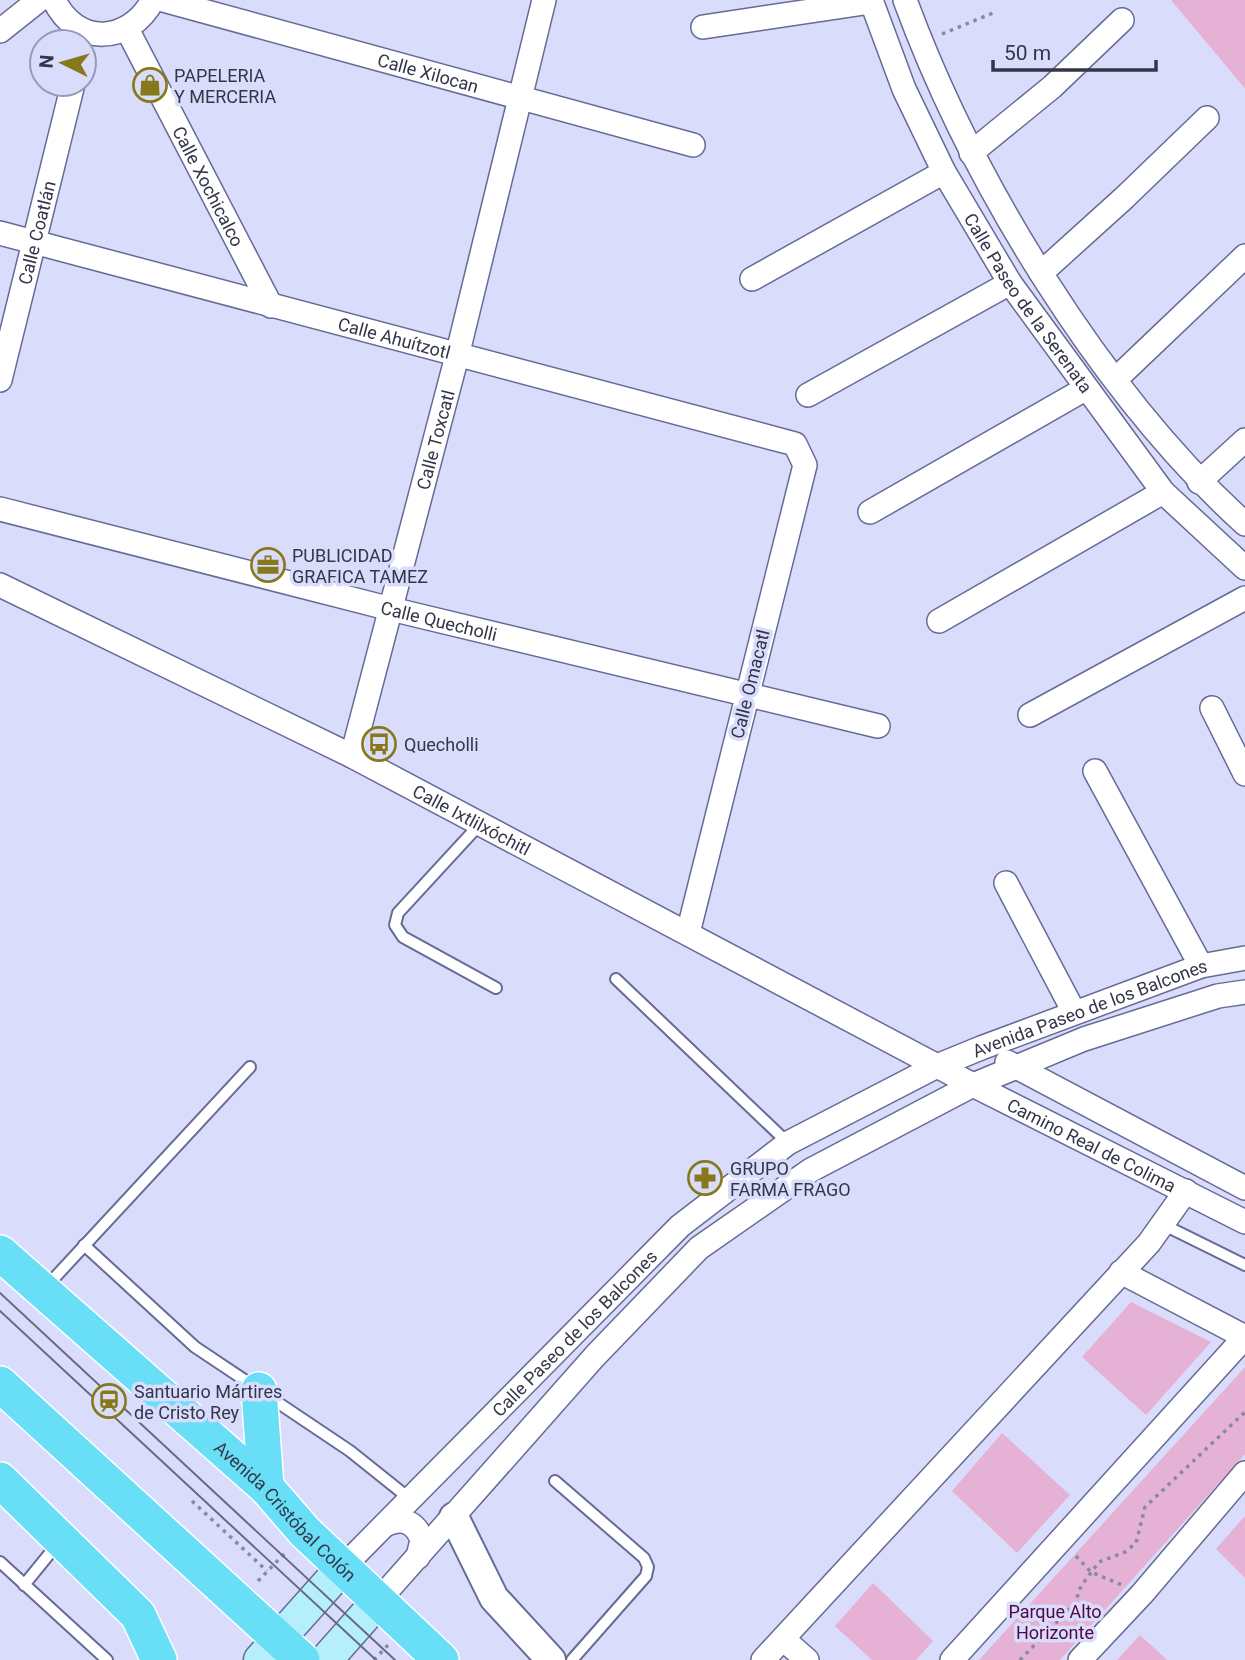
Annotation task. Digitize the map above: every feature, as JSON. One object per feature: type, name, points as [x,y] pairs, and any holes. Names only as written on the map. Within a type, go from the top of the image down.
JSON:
[{"type":"main road","name":"Avenida Cristóbal Colón","points":[[0,1254],[266,1487],[305,1532],[441,1660]]},
{"type":"main road","points":[[0,1384],[239,1602],[280,1653]]},
{"type":"main road","points":[[259,1390],[266,1487]]},
{"type":"main road","points":[[0,1480],[138,1615],[159,1660]]},
{"type":"main road","name":"Calle Paseo de los Balcones","points":[[280,1653],[343,1567]]},
{"type":"main road","name":"Calle Paseo de los Balcones","points":[[326,1660],[379,1600]]},
{"type":"street","points":[[0,31],[38,0]]},
{"type":"street","points":[[54,0],[75,28]]},
{"type":"street","points":[[98,36],[127,29],[145,15],[153,0]]},
{"type":"street","name":"Calle Xilocan","points":[[163,0],[693,145]]},
{"type":"street","name":"Calle Toxcatl","points":[[352,756],[457,356],[522,100],[544,0]]},
{"type":"street","name":"Calle Paseo de la Serenata","points":[[905,0],[921,43],[971,153],[1041,273],[1116,379],[1199,482],[1245,524]]},
{"type":"street","points":[[703,27],[871,1]]},
{"type":"street","name":"Calle Paseo de la Serenata","points":[[871,1],[904,89],[944,172],[1010,283],[1163,492],[1245,568]]},
{"type":"street","points":[[971,153],[1052,87],[1122,20]]},
{"type":"street","name":"Calle Xochicalco","points":[[127,29],[271,306]]},
{"type":"street","name":"Calle Coatlán","points":[[0,380],[36,244],[70,98]]},
{"type":"street","points":[[1041,273],[1207,118]]},
{"type":"street","points":[[752,279],[944,172]]},
{"type":"street","name":"Calle Ahuítzotl","points":[[0,233],[457,356],[789,440]]},
{"type":"street","points":[[1116,379],[1245,256]]},
{"type":"street","points":[[808,395],[1010,283]]},
{"type":"street","points":[[870,512],[1085,389]]},
{"type":"street","name":"Calle Omacatl","points":[[688,933],[804,465],[801,450],[789,440]]},
{"type":"street","points":[[1199,482],[1245,440]]},
{"type":"street","points":[[939,621],[1163,492]]},
{"type":"street","name":"Calle Quecholli","points":[[0,509],[391,610],[878,726]]},
{"type":"street","name":"Calle Ixtlilxóchitl","points":[[0,585],[352,756],[937,1066]]},
{"type":"street","points":[[1030,715],[1245,598]]},
{"type":"street","points":[[1212,708],[1245,774]]},
{"type":"street","points":[[1095,771],[1201,966]]},
{"type":"street","points":[[1006,883],[1074,1012]]},
{"type":"street","name":"Avenida Paseo de los Balcones","points":[[937,1066],[1201,966],[1245,958]]},
{"type":"street","name":"Avenida Paseo de los Balcones","points":[[973,1085],[1084,1039],[1218,996],[1245,992]]},
{"type":"street","name":"Camino Real de Colima","points":[[981,1048],[1241,1186]]},
{"type":"street","name":"Camino Real de Colima","points":[[937,1066],[1245,1222]]},
{"type":"street","name":"Calle Paseo de los Balcones","points":[[343,1567],[680,1226],[788,1143],[937,1066]]},
{"type":"street","name":"Calle Paseo de los Balcones","points":[[379,1600],[596,1356],[699,1248],[811,1170],[973,1085]]},
{"type":"street","points":[[1223,1210],[1241,1186]]},
{"type":"street","points":[[763,1660],[1149,1243],[1186,1191]]},
{"type":"street","points":[[953,1660],[1063,1542],[1245,1337],[1121,1272]]},
{"type":"street","points":[[1080,1660],[1142,1594],[1245,1473]]},
{"type":"street","points":[[454,1517],[494,1598],[551,1660]]},
{"type":"street","points":[[387,1524],[405,1521],[413,1524],[422,1540],[418,1557]]},
{"type":"street","points":[[783,1639],[807,1660]]},
{"type":"lane","points":[[480,824],[398,913],[395,925],[403,937],[496,988]]},
{"type":"lane","points":[[616,979],[788,1143]]},
{"type":"lane","points":[[41,1292],[250,1067]]},
{"type":"lane","points":[[1162,1224],[1245,1265]]},
{"type":"lane","points":[[84,1245],[195,1347],[350,1451],[410,1499]]},
{"type":"lane","points":[[555,1481],[644,1558],[648,1567],[646,1576],[572,1660]]},
{"type":"lane","points":[[24,1585],[60,1540]]},
{"type":"lane","points":[[0,1562],[107,1660]]},
{"type":"path","points":[[921,43],[993,13]]},
{"type":"path","points":[[1020,1660],[1075,1602],[1081,1586],[1099,1562],[1125,1552],[1136,1543],[1145,1507],[1245,1412]]},
{"type":"path","points":[[192,1501],[267,1571]]},
{"type":"path","points":[[239,1602],[305,1532]]},
{"type":"path","points":[[1063,1542],[1091,1572],[1142,1594]]},
{"type":"green space","points":[[1171,0],[1245,0],[1245,88],[1242,85]]},
{"type":"green space","points":[[1131,1302],[1211,1342],[1146,1415],[1082,1357]]},
{"type":"green space","name":"Parque Alto Horizonte","points":[[1245,1367],[1245,1454],[1060,1660],[979,1660]]},
{"type":"green space","points":[[1002,1433],[1070,1495],[1017,1553],[952,1491]]},
{"type":"green space","points":[[1245,1516],[1245,1578],[1216,1549]]},
{"type":"green space","points":[[873,1583],[933,1641],[916,1660],[872,1660],[835,1626]]},
{"type":"green space","points":[[1140,1635],[1167,1660],[1117,1660]]},
{"type":"tram line","points":[[0,1293],[395,1660]]},
{"type":"tram line","points":[[0,1311],[376,1660]]},
{"type":"place","name":"PAPELERIA Y MERCERIA","points":[[150,85]]},
{"type":"place","name":"PUBLICIDAD GRAFICA TAMEZ","points":[[268,565]]},
{"type":"place","name":"Quecholli","points":[[379,744]]},
{"type":"place","name":"GRUPO FARMA FRAGO","points":[[705,1178]]},
{"type":"place","name":"Santuario Mártires de Cristo Rey","points":[[109,1401]]}]
